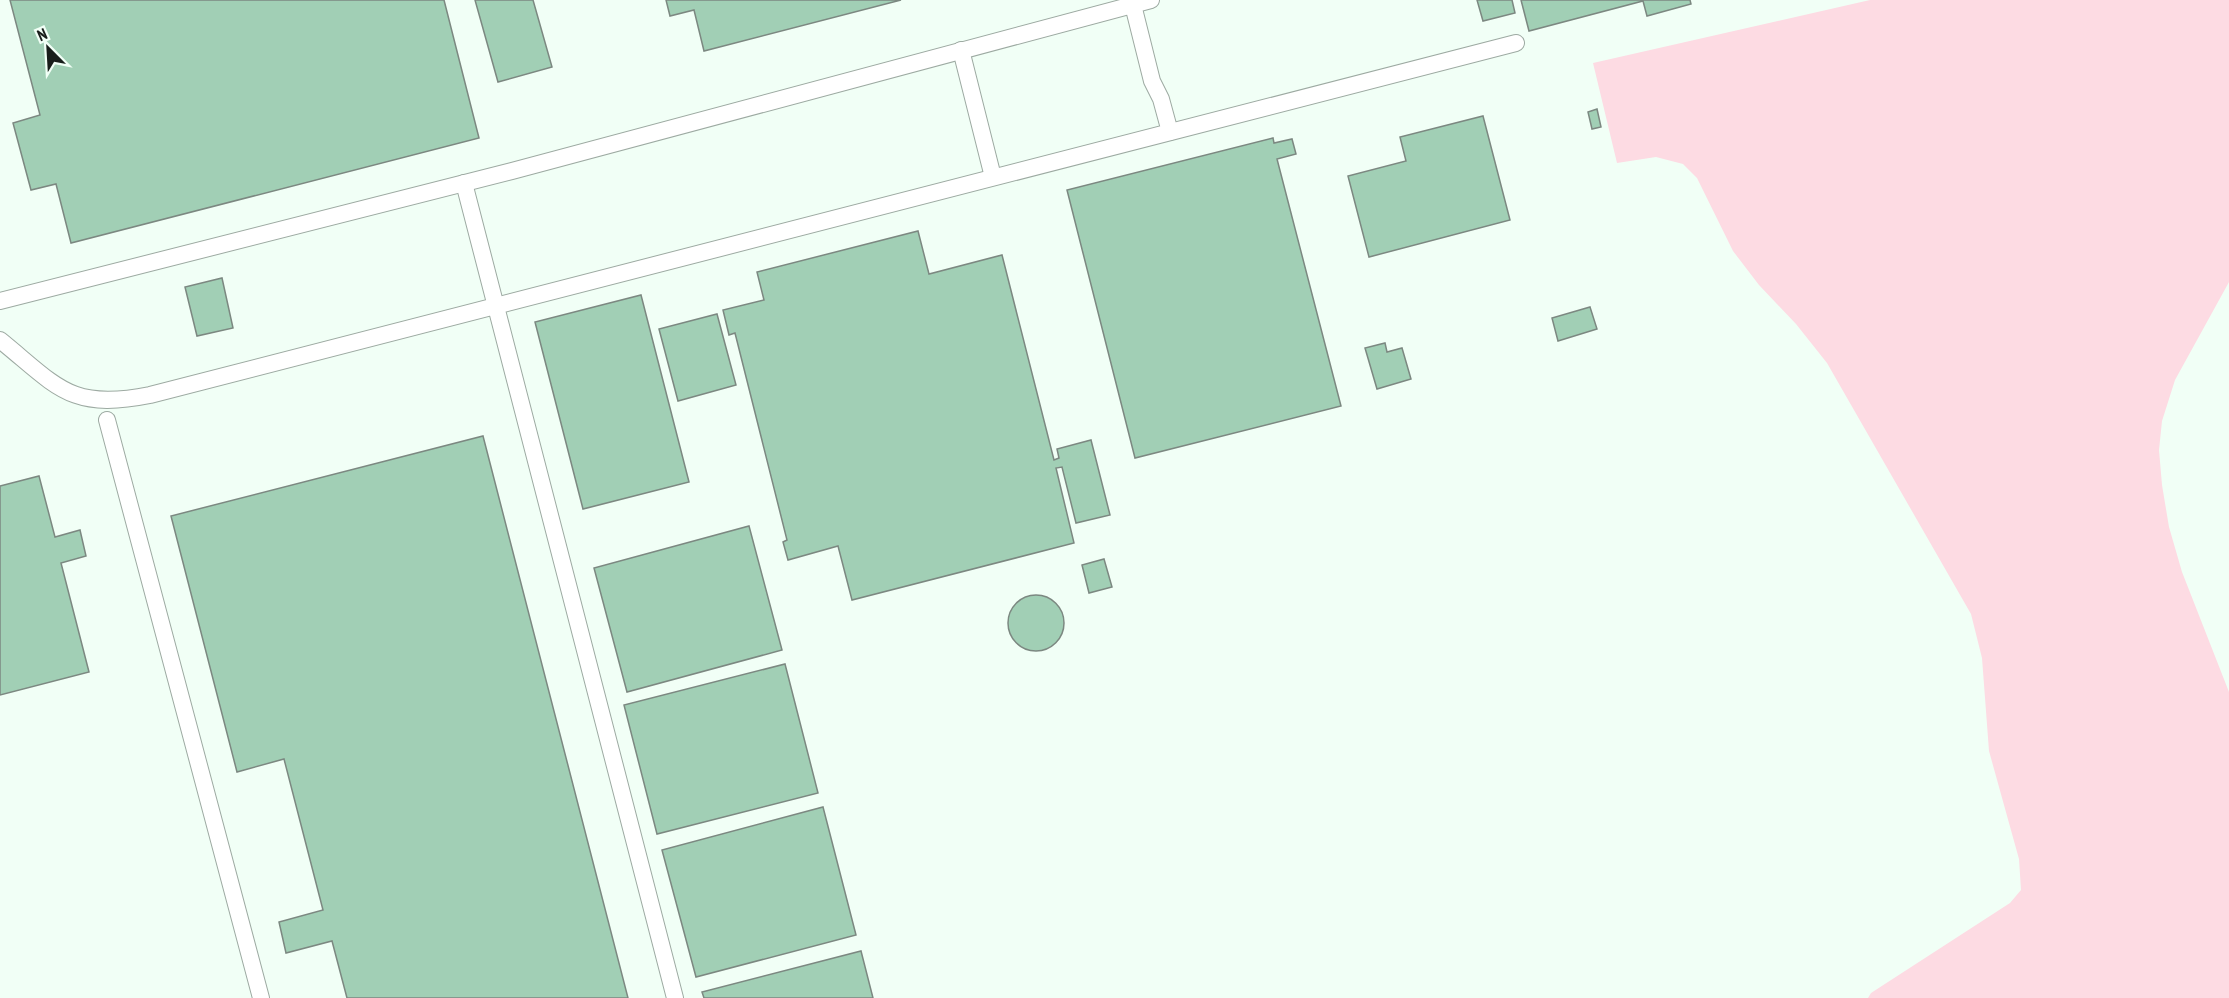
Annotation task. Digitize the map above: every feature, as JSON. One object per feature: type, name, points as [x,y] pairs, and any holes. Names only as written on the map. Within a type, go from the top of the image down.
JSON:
[{"type":"lane","points":[[0,301],[464,183],[1151,0]]},
{"type":"lane","points":[[1133,5],[1152,81],[1161,99],[1170,132]]},
{"type":"lane","points":[[0,340],[60,389],[80,398],[116,401],[150,395],[1516,44]]},
{"type":"lane","points":[[961,50],[993,177]]},
{"type":"lane","points":[[464,183],[675,998]]},
{"type":"lane","points":[[107,420],[261,998]]},
{"type":"shaded area","points":[[1870,0],[2229,0],[2229,282],[2175,380],[2162,421],[2159,450],[2169,527],[2182,572],[2229,692],[2229,998],[1868,998],[1871,993],[2010,903],[2021,890],[2019,859],[1989,751],[1982,658],[1971,614],[1827,363],[1796,324],[1759,285],[1733,251],[1697,178],[1683,164],[1656,157],[1617,163],[1593,63]]},
{"type":"building","points":[[10,0],[444,0],[479,138],[71,243],[56,184],[31,190],[13,123],[40,115]]},
{"type":"building","points":[[475,0],[533,0],[552,67],[498,82]]},
{"type":"building","points":[[666,0],[901,0],[704,51],[694,10],[670,16]]},
{"type":"building","points":[[1477,0],[1512,0],[1515,13],[1483,21]]},
{"type":"building","points":[[1521,0],[1690,0],[1691,4],[1647,16],[1643,1],[1529,31]]},
{"type":"building","points":[[1597,109],[1601,127],[1592,129],[1588,112]]},
{"type":"building","points":[[1483,116],[1510,220],[1369,257],[1348,176],[1406,161],[1400,137]]},
{"type":"building","points":[[1273,138],[1274,143],[1292,139],[1296,154],[1277,159],[1341,406],[1135,458],[1067,190]]},
{"type":"building","points":[[918,231],[929,274],[1002,255],[1054,460],[1059,458],[1057,449],[1091,440],[1110,515],[1076,523],[1062,467],[1056,468],[1074,543],[852,600],[838,546],[788,560],[783,542],[787,540],[735,333],[729,335],[723,310],[764,300],[757,272]]},
{"type":"building","points":[[222,278],[233,328],[197,336],[185,287]]},
{"type":"building","points":[[641,295],[689,482],[583,509],[535,322]]},
{"type":"building","points":[[1590,307],[1597,329],[1558,341],[1552,318]]},
{"type":"building","points":[[717,314],[736,385],[678,401],[659,329]]},
{"type":"building","points":[[1385,343],[1387,352],[1402,348],[1411,379],[1377,389],[1365,348]]},
{"type":"building","points":[[483,436],[628,998],[347,998],[332,941],[286,953],[279,922],[323,910],[284,759],[237,772],[171,516]]},
{"type":"building","points":[[39,476],[55,537],[80,530],[86,556],[61,563],[89,672],[0,695],[0,486]]},
{"type":"building","points":[[749,526],[782,650],[627,692],[594,568]]},
{"type":"building","points":[[1104,559],[1112,587],[1089,593],[1082,565]]},
{"type":"building","points":[[1031,595],[1041,595],[1056,603],[1062,612],[1064,623],[1062,634],[1056,643],[1041,651],[1031,651],[1020,646],[1013,639],[1008,628],[1008,618],[1013,607],[1020,600]]},
{"type":"building","points":[[785,664],[818,793],[657,834],[624,705]]},
{"type":"building","points":[[823,807],[856,935],[696,977],[662,850]]},
{"type":"building","points":[[861,951],[873,998],[704,998],[702,992]]}]
